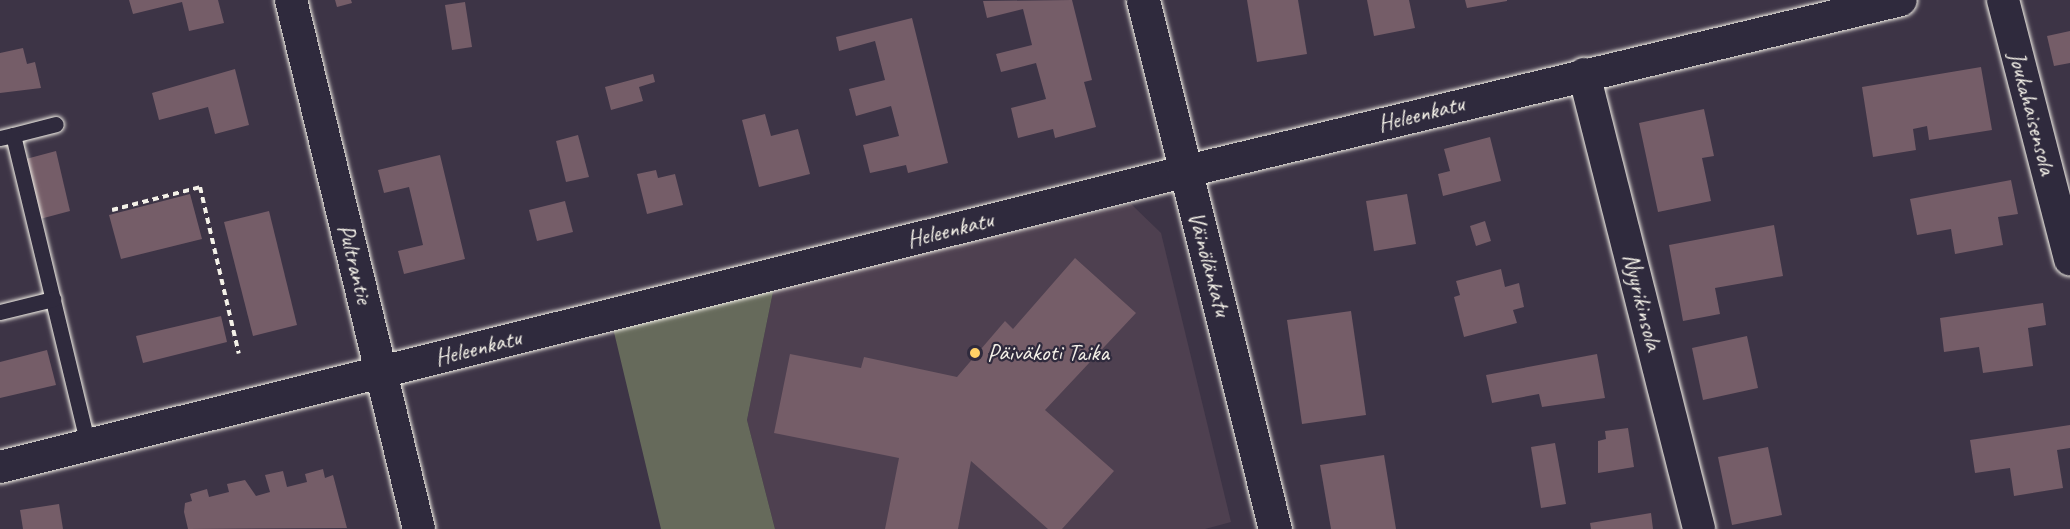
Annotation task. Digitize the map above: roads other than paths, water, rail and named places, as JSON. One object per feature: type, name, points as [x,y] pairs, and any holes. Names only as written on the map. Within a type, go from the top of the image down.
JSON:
[{"type":"street","name":"Pultrantie","points":[[291,0],[419,529]]},
{"type":"street","name":"Väinölänkatu","points":[[1143,0],[1183,172],[1200,220],[1275,529]]},
{"type":"street","name":"Heleenkatu","points":[[0,466],[1183,172],[1584,74],[1901,0]]},
{"type":"street","name":"Joukahaisensola","points":[[2002,0],[2070,260]]},
{"type":"street","name":"Nyyrikinsola","points":[[1584,74],[1699,529]]},
{"type":"lane","points":[[56,124],[6,136],[53,299],[88,445]]},
{"type":"lane","points":[[0,312],[53,299]]},
{"type":"place","name":"Päiväkoti Taika","points":[[975,353]]}]
